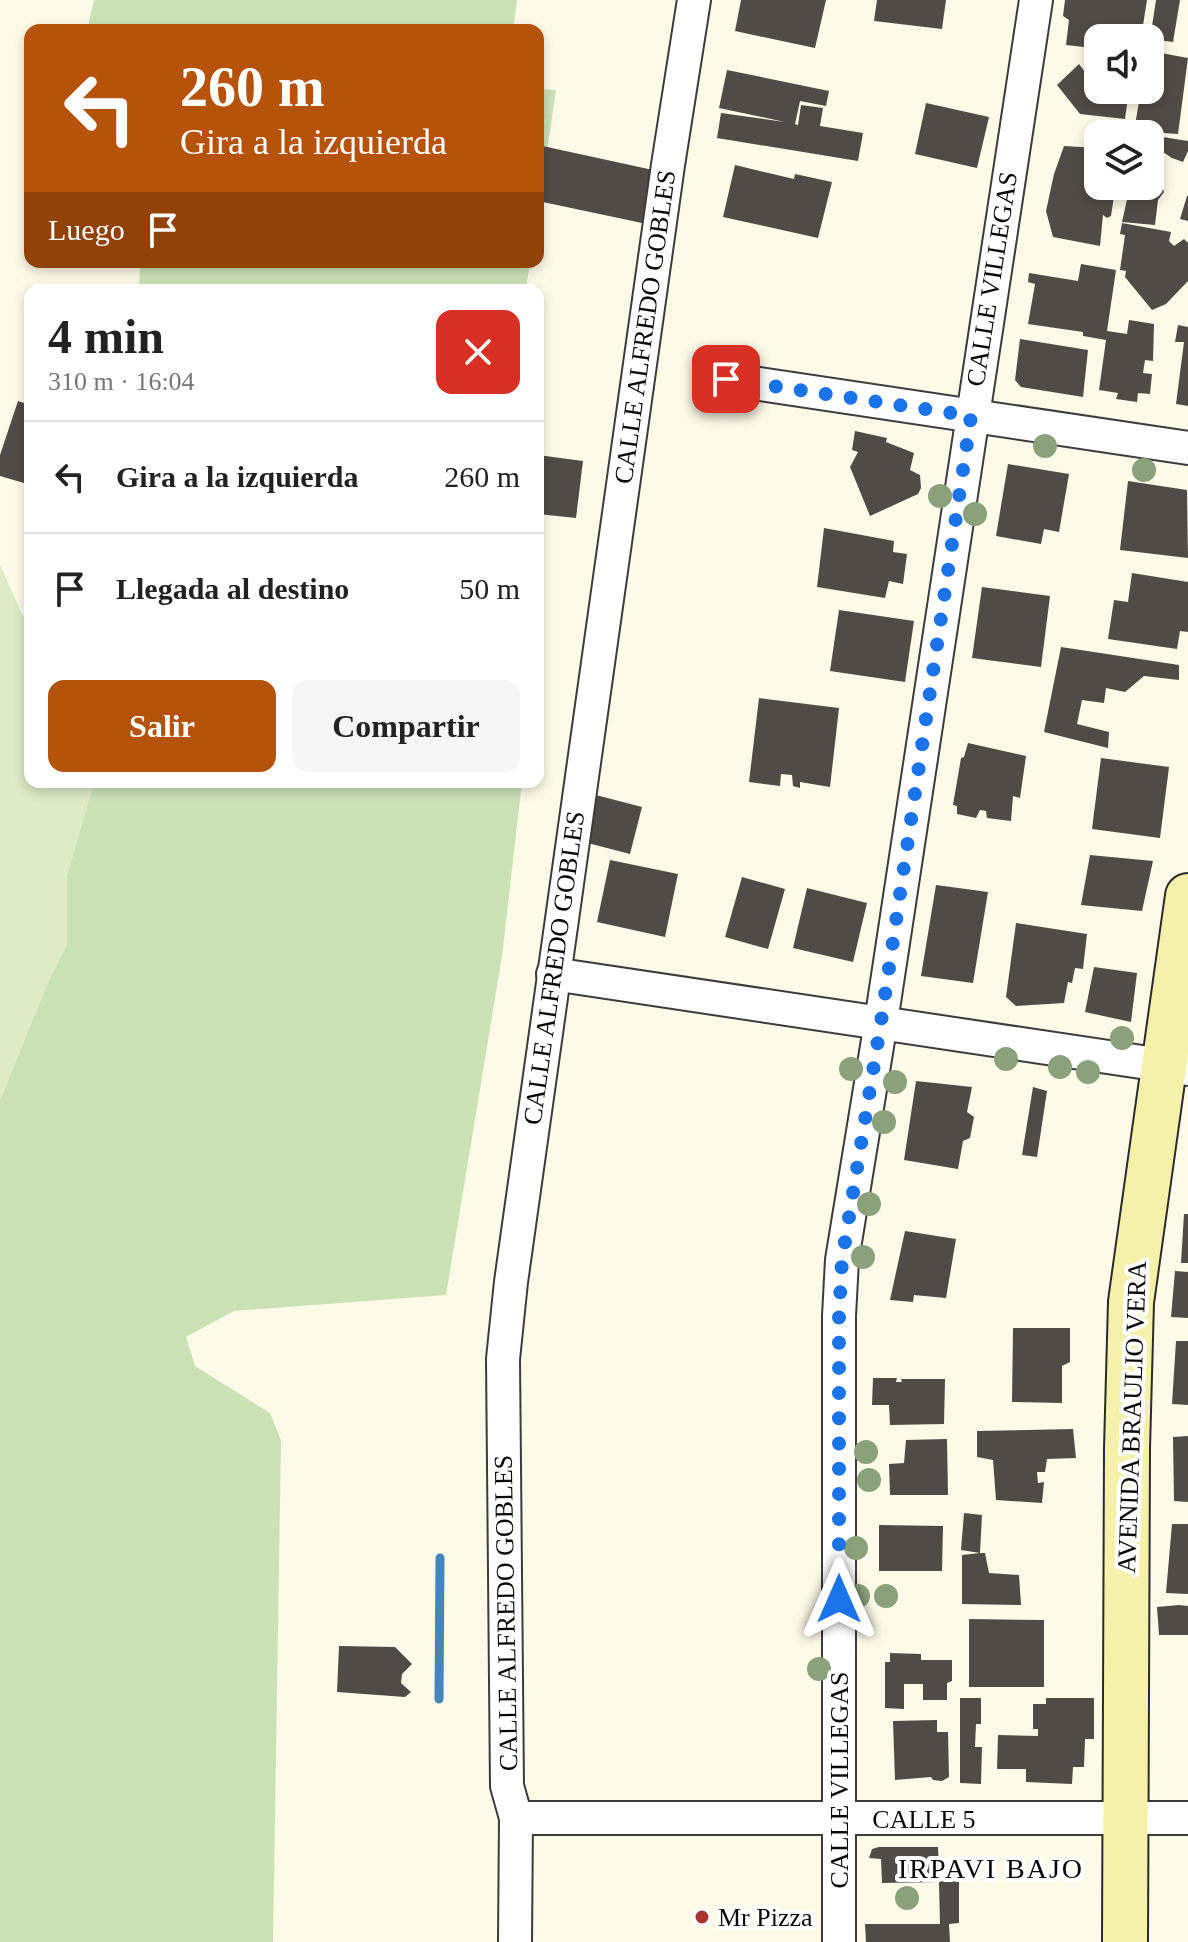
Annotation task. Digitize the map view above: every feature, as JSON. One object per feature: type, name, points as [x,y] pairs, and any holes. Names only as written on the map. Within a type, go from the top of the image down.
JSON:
[{"type":"main road","name":"AVENIDA BRAULIO VERA","points":[[1125,1942],[1127,1448],[1131,1302],[1175,1067],[1188,896]]},
{"type":"street","name":"CALLE ALFREDO GOBLES","points":[[515,1942],[516,1818],[507,1786],[503,1359],[553,974],[694,0]]},
{"type":"street","name":"CALLE VILLEGAS","points":[[839,1942],[839,1316],[842,1260],[1036,0]]},
{"type":"street","points":[[726,379],[1188,448]]},
{"type":"street","points":[[553,974],[1175,1067]]},
{"type":"street","name":"CALLE 5","points":[[516,1818],[1188,1818]]},
{"type":"green space","points":[[94,0],[517,0],[514,24],[88,24]]},
{"type":"green space","points":[[544,89],[556,90],[544,171]]},
{"type":"green space","points":[[140,268],[529,268],[527,284],[139,284]]},
{"type":"green space","points":[[0,565],[24,617],[24,788],[92,788],[67,875],[67,944],[48,982],[0,1100]]},
{"type":"green space","points":[[92,788],[521,788],[502,956],[446,1295],[234,1311],[186,1337],[195,1366],[270,1413],[281,1440],[273,1942],[0,1942],[0,1100],[48,982],[67,944],[67,875]]},
{"type":"building","points":[[741,0],[826,0],[815,48],[735,31]]},
{"type":"building","points":[[877,0],[946,0],[942,29],[874,21]]},
{"type":"building","points":[[1065,0],[1147,0],[1143,24],[1084,24],[1084,47],[1066,45],[1069,20],[1063,16]]},
{"type":"building","points":[[1156,0],[1180,0],[1173,42],[1164,41],[1164,24],[1152,24]]},
{"type":"building","points":[[1164,54],[1188,58],[1178,134],[1164,133],[1164,120],[1136,120],[1139,104],[1164,104]]},
{"type":"building","points":[[1079,64],[1084,70],[1084,104],[1127,104],[1125,119],[1080,114],[1057,85]]},
{"type":"building","points":[[727,70],[829,91],[826,106],[800,101],[795,124],[798,125],[801,105],[823,108],[820,126],[863,133],[858,161],[717,138],[721,113],[785,122],[719,108]]},
{"type":"building","points":[[926,103],[989,117],[977,168],[915,154]]},
{"type":"building","points":[[1164,137],[1188,141],[1183,162],[1164,153]]},
{"type":"building","points":[[544,146],[653,170],[642,223],[544,202]]},
{"type":"building","points":[[1064,146],[1084,147],[1084,200],[1113,200],[1111,216],[1107,218],[1103,215],[1100,246],[1053,237],[1046,211]]},
{"type":"building","points":[[735,165],[794,179],[795,174],[832,182],[818,238],[723,217]]},
{"type":"building","points":[[1188,196],[1188,221],[1180,219]]},
{"type":"building","points":[[1127,200],[1158,200],[1155,225],[1122,222]]},
{"type":"building","points":[[1122,223],[1171,232],[1169,241],[1174,246],[1184,239],[1188,243],[1188,281],[1166,304],[1152,310],[1125,277],[1126,271],[1120,270],[1125,235],[1120,234]]},
{"type":"building","points":[[1081,264],[1116,270],[1107,331],[1127,334],[1129,320],[1154,324],[1153,361],[1145,360],[1143,373],[1152,374],[1150,394],[1138,393],[1137,402],[1116,399],[1118,393],[1099,390],[1106,340],[1083,336],[1083,332],[1028,324],[1035,284],[1028,282],[1029,273],[1078,281]]},
{"type":"building","points":[[1178,325],[1188,327],[1188,406],[1176,404],[1184,342],[1175,342]]},
{"type":"building","points":[[1020,339],[1088,350],[1083,397],[1021,387],[1015,380]]},
{"type":"building","points":[[18,401],[24,403],[24,483],[0,476],[0,455]]},
{"type":"building","points":[[855,431],[887,438],[886,442],[914,453],[910,470],[920,475],[918,494],[870,516],[850,467],[858,452],[852,450]]},
{"type":"building","points":[[544,456],[583,461],[576,518],[544,515]]},
{"type":"building","points":[[1008,464],[1069,474],[1059,532],[1044,529],[1041,544],[996,536]]},
{"type":"building","points":[[1128,481],[1187,490],[1188,558],[1120,550]]},
{"type":"building","points":[[824,528],[894,541],[893,552],[907,554],[903,584],[889,581],[885,598],[817,587]]},
{"type":"building","points":[[1132,573],[1188,582],[1188,632],[1180,631],[1177,649],[1108,639],[1114,600],[1128,602]]},
{"type":"building","points":[[982,587],[1050,596],[1041,667],[972,658]]},
{"type":"building","points":[[839,610],[914,621],[905,682],[830,671]]},
{"type":"building","points":[[1061,647],[1179,665],[1179,680],[1144,676],[1125,692],[1106,688],[1104,703],[1082,700],[1077,724],[1109,732],[1108,748],[1044,732]]},
{"type":"building","points":[[759,698],[839,708],[830,787],[800,782],[800,788],[793,786],[792,775],[781,774],[780,786],[749,782]]},
{"type":"building","points":[[968,743],[1026,756],[1020,798],[1013,796],[1011,821],[987,818],[986,811],[980,810],[976,818],[957,814],[957,806],[953,805],[961,758]]},
{"type":"building","points":[[1101,758],[1169,767],[1160,838],[1092,829]]},
{"type":"building","points":[[592,794],[642,807],[630,854],[580,841]]},
{"type":"building","points":[[1090,855],[1153,861],[1142,911],[1081,905]]},
{"type":"building","points":[[610,860],[678,874],[665,937],[597,922]]},
{"type":"building","points":[[742,877],[785,889],[768,949],[725,937]]},
{"type":"building","points":[[936,885],[988,892],[973,983],[921,976]]},
{"type":"building","points":[[807,888],[867,903],[853,962],[793,948]]},
{"type":"building","points":[[1016,923],[1087,934],[1083,969],[1075,968],[1072,983],[1068,982],[1064,1003],[1016,1006],[1006,997]]},
{"type":"building","points":[[1094,967],[1137,973],[1131,1022],[1085,1012]]},
{"type":"building","points":[[916,1081],[972,1087],[967,1112],[974,1117],[970,1138],[963,1141],[958,1169],[904,1160]]},
{"type":"building","points":[[1033,1087],[1047,1091],[1037,1157],[1022,1155]]},
{"type":"building","points":[[1184,1214],[1188,1214],[1188,1263],[1181,1263]]},
{"type":"building","points":[[905,1231],[956,1239],[946,1298],[914,1295],[913,1302],[890,1300]]},
{"type":"building","points":[[1175,1271],[1188,1272],[1188,1318],[1171,1317]]},
{"type":"building","points":[[1013,1328],[1070,1328],[1070,1362],[1062,1366],[1062,1403],[1012,1402]]},
{"type":"building","points":[[1176,1341],[1188,1341],[1188,1405],[1172,1404]]},
{"type":"building","points":[[873,1378],[897,1378],[896,1382],[902,1382],[901,1379],[945,1379],[944,1424],[890,1425],[889,1405],[872,1405]]},
{"type":"building","points":[[1073,1429],[1076,1458],[1047,1459],[1045,1472],[1037,1472],[1038,1483],[1044,1482],[1042,1503],[996,1500],[993,1460],[977,1457],[977,1431]]},
{"type":"building","points":[[1188,1436],[1188,1502],[1174,1501],[1173,1437]]},
{"type":"building","points":[[947,1439],[948,1495],[890,1495],[889,1464],[904,1463],[906,1440]]},
{"type":"building","points":[[964,1513],[982,1515],[980,1553],[961,1550]]},
{"type":"building","points":[[1172,1524],[1188,1524],[1188,1594],[1166,1593]]},
{"type":"building","points":[[879,1525],[943,1526],[942,1571],[879,1571]]},
{"type":"building","points":[[985,1553],[989,1573],[1019,1575],[1021,1605],[962,1604],[962,1555]]},
{"type":"building","points":[[1188,1606],[1188,1635],[1159,1635],[1157,1607]]},
{"type":"building","points":[[969,1619],[1044,1620],[1044,1687],[969,1687]]},
{"type":"building","points":[[339,1646],[395,1647],[412,1664],[402,1674],[401,1683],[411,1692],[405,1697],[337,1692]]},
{"type":"building","points":[[890,1653],[921,1654],[921,1660],[952,1660],[952,1681],[947,1683],[947,1700],[923,1700],[923,1684],[904,1684],[904,1709],[885,1708],[885,1662],[890,1662]]},
{"type":"building","points":[[960,1698],[981,1698],[981,1724],[976,1724],[975,1747],[982,1747],[981,1784],[960,1783]]},
{"type":"building","points":[[1046,1698],[1094,1698],[1094,1739],[1085,1739],[1084,1767],[1073,1767],[1072,1784],[1026,1782],[1026,1769],[997,1769],[998,1735],[1038,1736],[1038,1729],[1033,1729],[1033,1704],[1046,1704]]},
{"type":"building","points":[[937,1720],[937,1732],[948,1732],[949,1777],[942,1781],[931,1777],[895,1780],[893,1721]]},
{"type":"building","points":[[938,1847],[939,1878],[959,1878],[959,1923],[949,1924],[950,1942],[866,1942],[865,1924],[940,1924],[939,1882],[882,1883],[881,1859],[869,1858],[872,1849]]},
{"type":"waterway","points":[[439,1699],[440,1558]]},
{"type":"place","name":"Mr Pizza","points":[[702,1917]]},
{"type":"district","name":"IRPAVI BAJO","points":[[991,1868]]},
{"type":"route","points":[[726,379],[971,416],[881,1022],[842,1260],[839,1316],[839,1599]]}]
